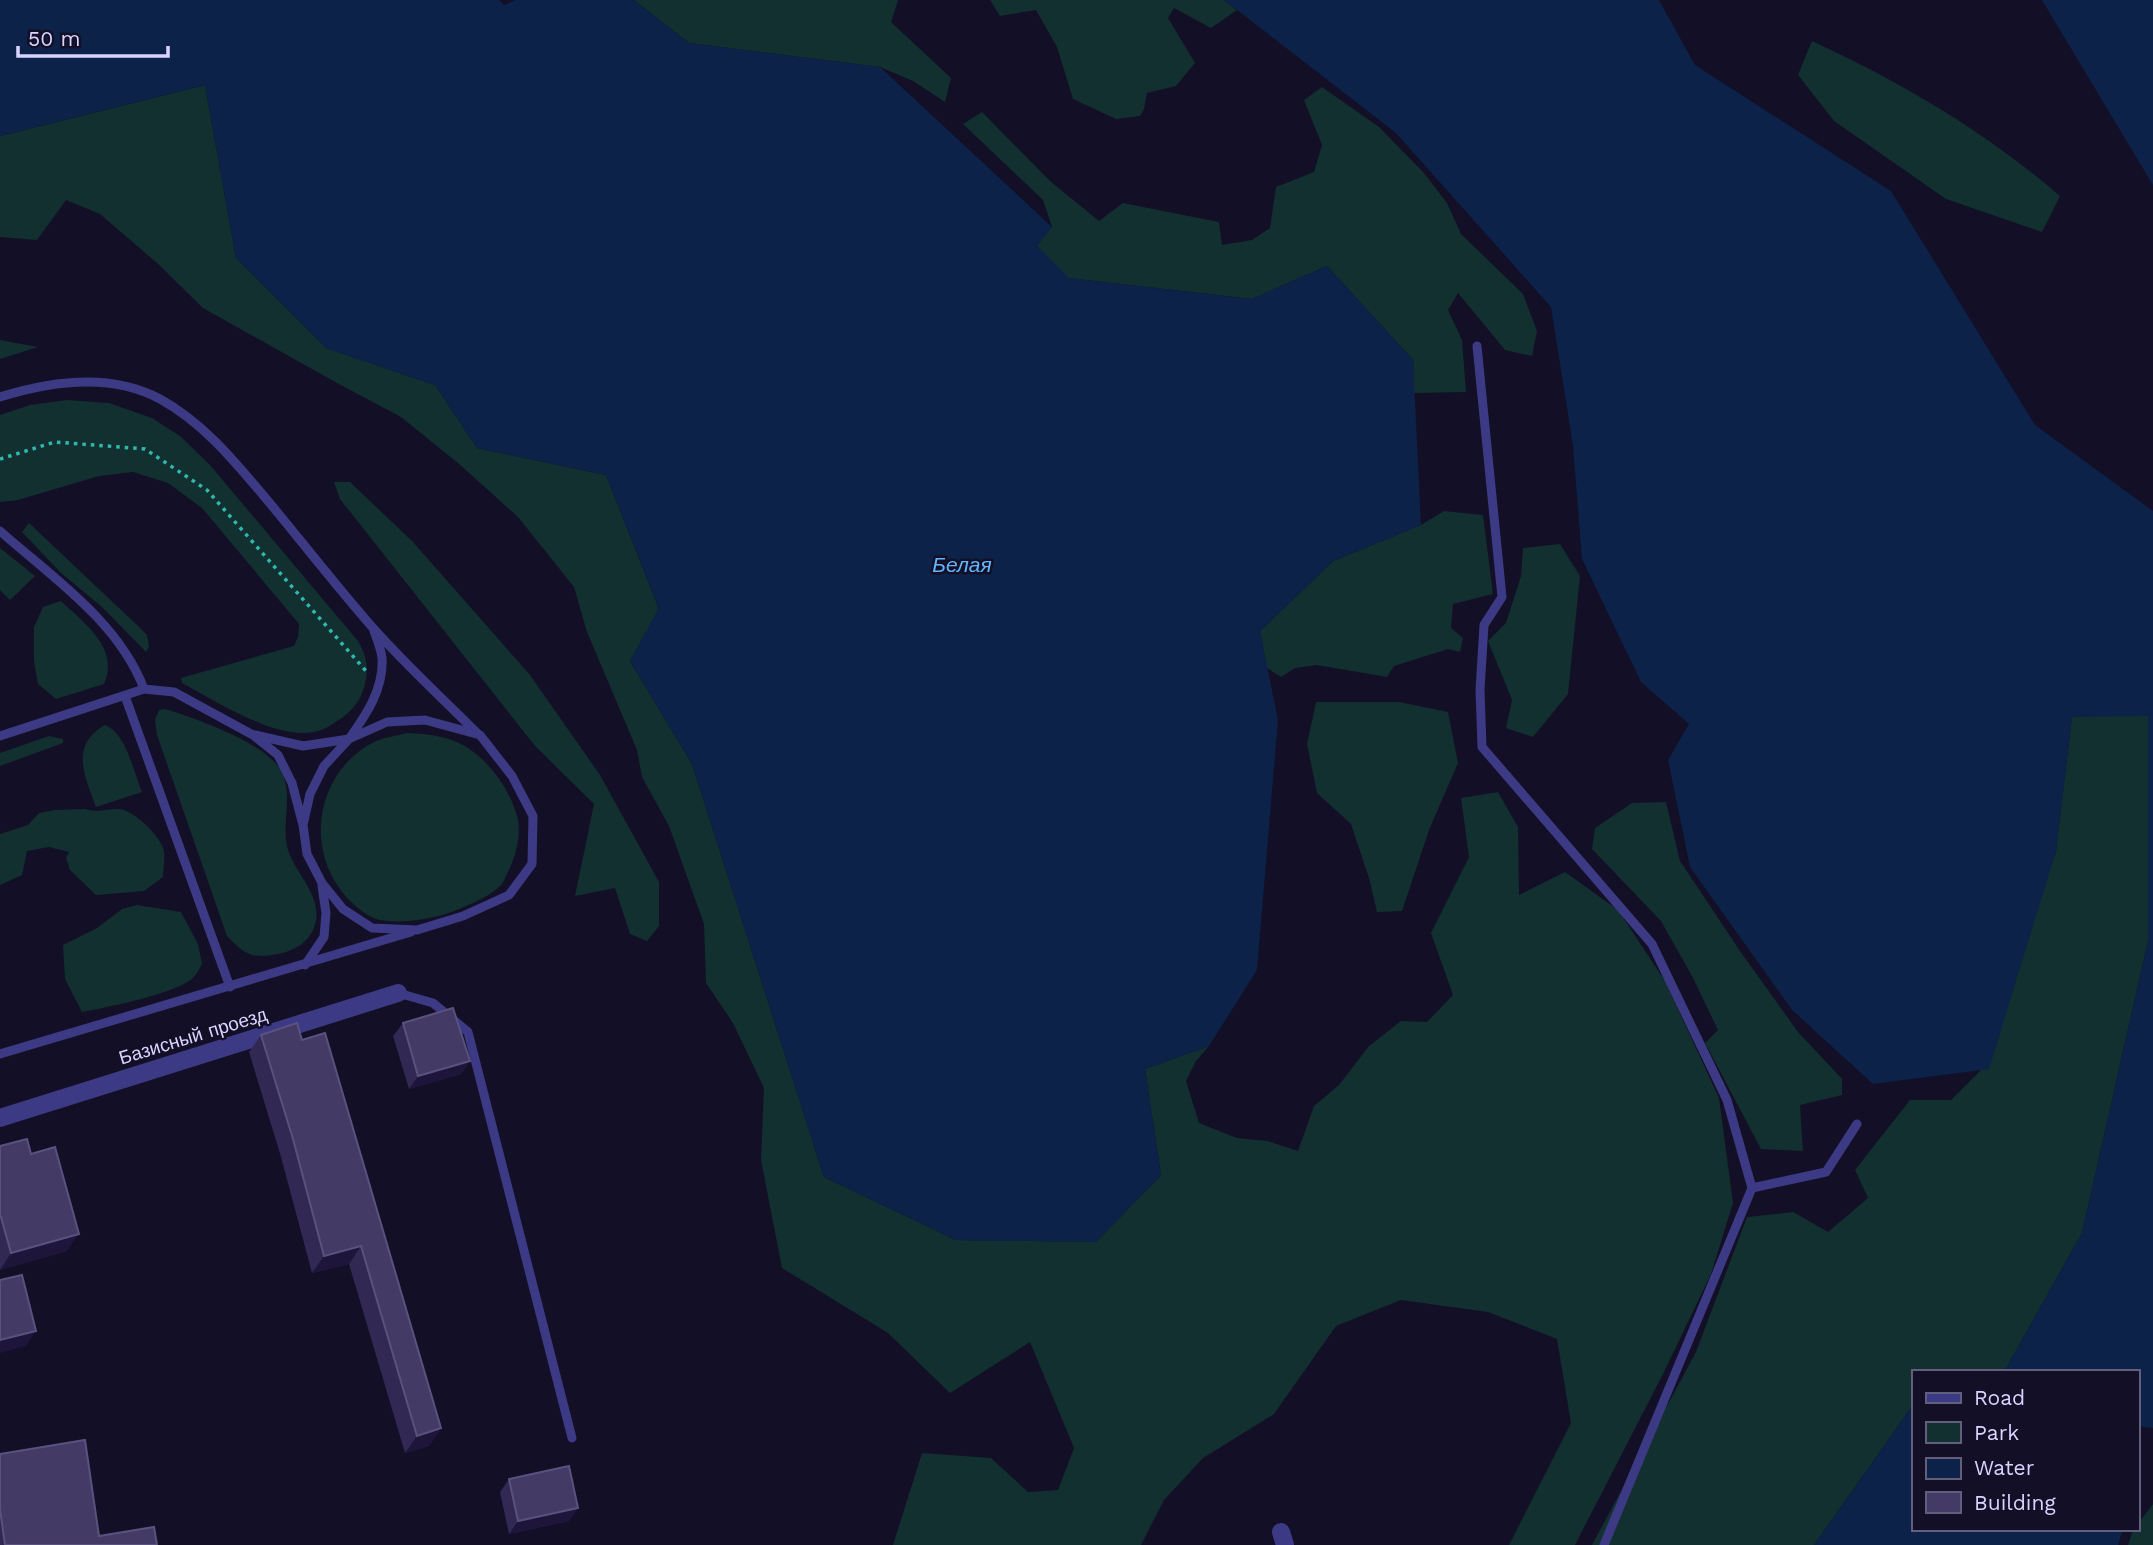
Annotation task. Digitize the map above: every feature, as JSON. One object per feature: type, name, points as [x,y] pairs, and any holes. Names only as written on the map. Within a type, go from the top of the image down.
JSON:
[{"type":"street","name":"Базисный проезд","points":[[0,1118],[398,993]]},
{"type":"lane","points":[[1477,346],[1502,597],[1484,625],[1480,690],[1482,747],[1652,944],[1727,1100],[1752,1188],[1604,1545]]},
{"type":"lane","points":[[0,397],[35,386],[84,381],[125,386],[159,398],[191,419],[236,462],[374,629],[480,735],[512,776],[533,816],[532,864],[509,895],[463,915],[305,965],[0,1054]]},
{"type":"lane","points":[[0,531],[89,610],[123,648],[144,689]]},
{"type":"lane","points":[[303,825],[310,794],[324,766],[349,739],[370,708],[379,684],[382,657],[374,629]]},
{"type":"lane","points":[[0,736],[144,689],[174,692],[253,735],[278,755],[292,783],[307,854],[322,883],[343,909],[372,928],[417,930]]},
{"type":"lane","points":[[125,696],[230,987]]},
{"type":"lane","points":[[253,735],[303,746],[349,739],[387,722],[425,720],[480,735]]},
{"type":"lane","points":[[305,965],[324,937],[327,913],[322,883]]},
{"type":"lane","points":[[398,993],[433,1003],[468,1032],[572,1438]]},
{"type":"lane","points":[[1752,1188],[1826,1172],[1857,1124]]},
{"type":"path","points":[[0,460],[55,442],[145,449],[207,490],[352,657],[379,684]]},
{"type":"green space","points":[[634,0],[898,0],[891,22],[951,78],[945,102],[913,81],[880,67],[689,43]]},
{"type":"green space","points":[[990,0],[1224,0],[1237,10],[1211,28],[1174,8],[1168,18],[1195,63],[1176,86],[1147,93],[1140,116],[1116,119],[1073,99],[1057,47],[1036,10],[1000,16]]},
{"type":"green space","points":[[1812,41],[1942,110],[2003,151],[2060,196],[2042,232],[1946,199],[1834,121],[1798,75]]},
{"type":"green space","points":[[205,85],[236,258],[326,348],[435,385],[477,448],[606,475],[659,609],[630,661],[692,764],[824,1177],[956,1240],[1096,1242],[1161,1175],[1145,1069],[1209,1046],[1196,1061],[1186,1081],[1199,1123],[1237,1138],[1268,1141],[1298,1151],[1314,1106],[1339,1085],[1369,1046],[1401,1021],[1427,1022],[1453,995],[1431,933],[1469,857],[1461,798],[1498,792],[1518,827],[1519,895],[1565,872],[1618,910],[1665,981],[1719,1098],[1733,1203],[1711,1274],[1575,1545],[1509,1545],[1571,1423],[1557,1339],[1488,1312],[1401,1300],[1336,1326],[1274,1414],[1203,1458],[1164,1500],[1141,1545],[893,1545],[922,1453],[991,1458],[1028,1492],[1058,1490],[1074,1448],[1030,1342],[950,1393],[888,1333],[782,1268],[761,1160],[764,1088],[733,1023],[706,983],[704,924],[669,826],[642,777],[637,750],[587,632],[574,587],[518,517],[401,417],[203,308],[157,263],[100,214],[66,200],[37,240],[0,237],[0,136]]},
{"type":"green space","points":[[1322,87],[1379,127],[1424,173],[1447,203],[1461,234],[1523,294],[1537,331],[1532,356],[1505,350],[1458,293],[1448,310],[1462,340],[1466,392],[1414,393],[1413,360],[1327,266],[1252,299],[1068,278],[1036,245],[1052,227],[1043,200],[963,124],[982,112],[1050,181],[1099,221],[1123,203],[1219,222],[1222,245],[1252,240],[1270,228],[1276,187],[1314,172],[1322,145],[1304,100]]},
{"type":"green space","points":[[0,340],[38,347],[0,359]]},
{"type":"green space","points":[[67,400],[109,403],[152,418],[180,436],[210,465],[358,641],[365,655],[365,683],[356,705],[347,714],[316,731],[298,733],[281,730],[245,717],[182,683],[181,678],[294,646],[299,624],[202,508],[168,483],[133,472],[99,476],[18,500],[0,502],[0,415],[30,405]]},
{"type":"green space","points":[[334,482],[350,482],[413,542],[530,675],[600,775],[659,882],[659,926],[647,941],[630,934],[615,888],[575,896],[594,804],[535,746],[340,499]]},
{"type":"green space","points":[[1444,511],[1483,515],[1493,594],[1453,604],[1451,628],[1463,638],[1460,652],[1448,649],[1394,666],[1387,677],[1317,665],[1295,668],[1281,677],[1267,668],[1260,631],[1333,561],[1421,525]]},
{"type":"green space","points":[[29,523],[147,635],[149,647],[146,652],[102,607],[61,573],[22,532]]},
{"type":"green space","points":[[1560,544],[1580,576],[1568,694],[1533,737],[1506,728],[1512,700],[1488,641],[1506,623],[1521,576],[1523,548]]},
{"type":"green space","points":[[0,548],[35,576],[10,600],[0,590]]},
{"type":"green space","points":[[61,601],[97,637],[107,659],[108,671],[104,684],[56,699],[38,684],[34,661],[34,627],[43,607]]},
{"type":"green space","points":[[1316,702],[1399,702],[1448,712],[1458,763],[1429,830],[1402,911],[1377,912],[1351,824],[1317,793],[1307,744]]},
{"type":"green space","points":[[165,709],[242,739],[278,766],[286,785],[288,850],[314,900],[316,910],[312,932],[298,947],[278,954],[255,956],[239,948],[227,936],[157,735],[155,720],[159,710]]},
{"type":"green space","points":[[2072,716],[2148,716],[2148,941],[2082,1233],[2005,1370],[1912,1370],[1912,1406],[1814,1545],[1592,1545],[1696,1352],[1747,1217],[1793,1212],[1828,1232],[1868,1198],[1855,1170],[1910,1100],[1951,1100],[1981,1070],[2056,851]]},
{"type":"green space","points":[[105,725],[119,736],[124,745],[142,792],[96,807],[85,773],[83,752],[94,733]]},
{"type":"green space","points":[[407,733],[446,738],[468,748],[484,761],[509,796],[517,816],[518,837],[505,879],[490,894],[446,914],[415,920],[384,921],[361,910],[340,889],[329,870],[321,828],[331,787],[342,769],[357,753],[376,741]]},
{"type":"green space","points":[[49,736],[63,739],[63,743],[0,766],[0,753]]},
{"type":"green space","points":[[1666,802],[1680,861],[1798,1032],[1842,1079],[1842,1095],[1800,1105],[1803,1151],[1761,1149],[1705,1043],[1718,1030],[1692,976],[1661,921],[1592,849],[1595,828],[1632,803]]},
{"type":"green space","points":[[85,809],[124,810],[144,823],[163,848],[163,877],[144,891],[96,895],[70,870],[66,858],[69,852],[49,847],[27,851],[22,875],[0,885],[0,834],[28,825],[39,813]]},
{"type":"green space","points":[[137,905],[181,912],[198,944],[202,964],[193,978],[173,989],[82,1012],[65,979],[63,945],[97,928],[122,909]]},
{"type":"green space","points":[[2153,1504],[2153,1545],[2128,1545],[2133,1531],[2139,1531],[2139,1522]]},
{"type":"water","name":"Белая","points":[[0,0],[499,0],[504,5],[516,0],[634,0],[689,43],[880,67],[1052,227],[1037,246],[1069,278],[1251,299],[1327,266],[1413,360],[1421,525],[1333,561],[1260,631],[1278,720],[1257,970],[1209,1046],[1145,1069],[1161,1175],[1096,1242],[956,1240],[824,1177],[692,764],[630,661],[659,608],[606,475],[477,448],[435,385],[326,348],[236,258],[205,85],[0,136]]},
{"type":"water","points":[[1224,0],[1659,0],[1695,65],[1891,191],[2035,425],[2153,511],[2153,1428],[2139,1426],[2139,1370],[2005,1370],[2082,1233],[2148,941],[2148,716],[2072,717],[2056,851],[1989,1069],[1873,1084],[1792,1010],[1690,867],[1668,760],[1689,724],[1641,682],[1582,559],[1573,446],[1551,307],[1396,133]]},
{"type":"water","points":[[2042,0],[2153,0],[2153,185]]},
{"type":"water","points":[[1912,1406],[1912,1531],[2122,1531],[2118,1545],[1814,1545]]},
{"type":"building","points":[[453,1008],[470,1061],[418,1076],[403,1023]]},
{"type":"building","points":[[297,1023],[302,1040],[325,1033],[441,1428],[417,1436],[361,1246],[324,1256],[293,1139],[261,1035]]},
{"type":"building","points":[[27,1139],[31,1154],[55,1147],[79,1234],[11,1253],[0,1217],[0,1146]]},
{"type":"building","points":[[22,1275],[36,1331],[0,1340],[0,1280]]},
{"type":"building","points":[[85,1440],[99,1536],[154,1527],[157,1545],[5,1545],[0,1509],[0,1454]]},
{"type":"building","points":[[569,1466],[578,1508],[518,1521],[509,1479]]}]
